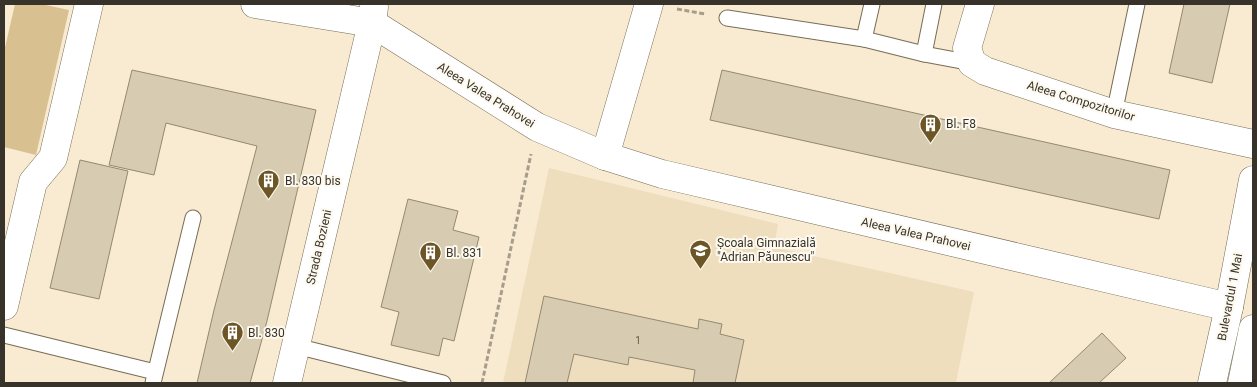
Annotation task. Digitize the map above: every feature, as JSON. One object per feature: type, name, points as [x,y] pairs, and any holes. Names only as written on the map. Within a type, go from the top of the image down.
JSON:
[{"type":"street","points":[[4,306],[33,182],[54,158],[89,4]]},
{"type":"street","name":"Aleea Valea Prahovei","points":[[255,4],[373,13],[536,128],[605,156],[662,174],[1229,307]]},
{"type":"street","points":[[605,156],[649,4]]},
{"type":"street","points":[[972,63],[967,48],[980,4]]},
{"type":"street","name":"Strada Bozieni","points":[[287,383],[373,13]]},
{"type":"street","name":"Aleea Compozitorilor","points":[[972,63],[985,71],[1114,114],[1253,144]]},
{"type":"street","name":"Bulevardul 1 Mai","points":[[1212,383],[1229,307],[1253,180]]},
{"type":"street","points":[[1242,383],[1253,329]]},
{"type":"lane","points":[[864,39],[872,4]]},
{"type":"lane","points":[[924,54],[934,4]]},
{"type":"lane","points":[[1114,114],[1137,4]]},
{"type":"lane","points":[[727,18],[864,39],[924,54],[972,63]]},
{"type":"lane","points":[[4,335],[154,378],[193,218]]},
{"type":"lane","points":[[296,346],[443,383]]},
{"type":"path","points":[[649,4],[727,18]]},
{"type":"path","points":[[482,383],[536,128]]},
{"type":"shaded area","points":[[15,4],[41,4],[69,10],[36,155],[4,147],[4,52]]},
{"type":"shaded area","name":"Școala Gimnazială \"Adrian Păunescu\"","points":[[549,168],[778,224],[774,247],[974,292],[956,383],[503,383]]},
{"type":"building","points":[[1184,4],[1230,4],[1212,83],[1169,73]]},
{"type":"building","name":"Bl. 830 bis","points":[[132,70],[316,110],[267,321],[250,383],[197,383],[257,146],[166,123],[154,175],[109,165]]},
{"type":"building","name":"Bl. F8","points":[[722,70],[1170,170],[1159,219],[710,120]]},
{"type":"building","points":[[80,160],[128,171],[99,299],[50,288]]},
{"type":"building","name":"Bl. 831","points":[[408,199],[458,211],[453,230],[479,237],[454,341],[443,338],[439,356],[391,345],[399,312],[381,307]]},
{"type":"building","points":[[544,296],[698,329],[699,319],[722,324],[720,334],[744,340],[735,383],[693,383],[695,370],[629,357],[628,365],[574,354],[567,383],[525,383]]},
{"type":"building","points":[[1102,333],[1126,358],[1099,383],[1049,383]]},
{"type":"place","name":"Bl. F8","points":[[930,143]]},
{"type":"place","name":"Bl. 830 bis","points":[[269,200]]},
{"type":"place","name":"Școala Gimnazială \"Adrian Păunescu\"","points":[[701,269]]},
{"type":"place","name":"Bl. 831","points":[[430,272]]},
{"type":"place","name":"Bl. 830","points":[[232,352]]}]
